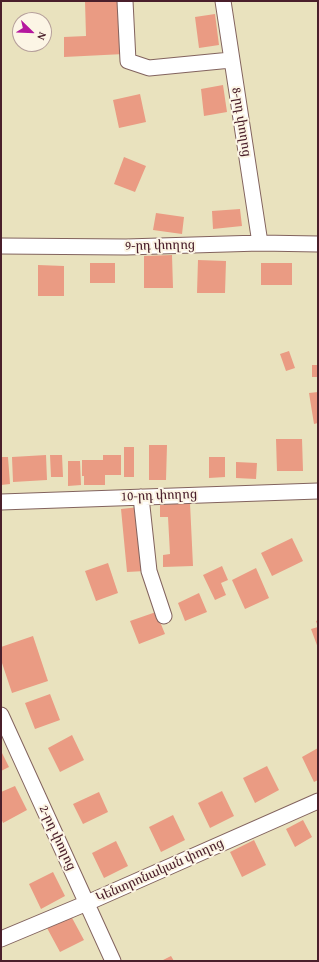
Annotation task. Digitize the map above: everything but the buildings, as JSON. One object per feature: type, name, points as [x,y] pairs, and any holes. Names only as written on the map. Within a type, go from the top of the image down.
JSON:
[{"type":"street","points":[[125,1],[128,61],[149,68],[231,60]]},
{"type":"street","name":"8-րդ փողոց","points":[[223,1],[260,243]]},
{"type":"street","name":"9-րդ փողոց","points":[[1,246],[126,247],[260,243],[318,244]]},
{"type":"street","name":"10-րդ փողոց","points":[[1,502],[318,491]]},
{"type":"street","points":[[141,497],[149,571],[164,616]]},
{"type":"street","name":"2-րդ փողոց","points":[[1,715],[113,961]]},
{"type":"street","name":"Կենտրոնական փողոց","points":[[1,939],[87,903],[318,801]]}]
